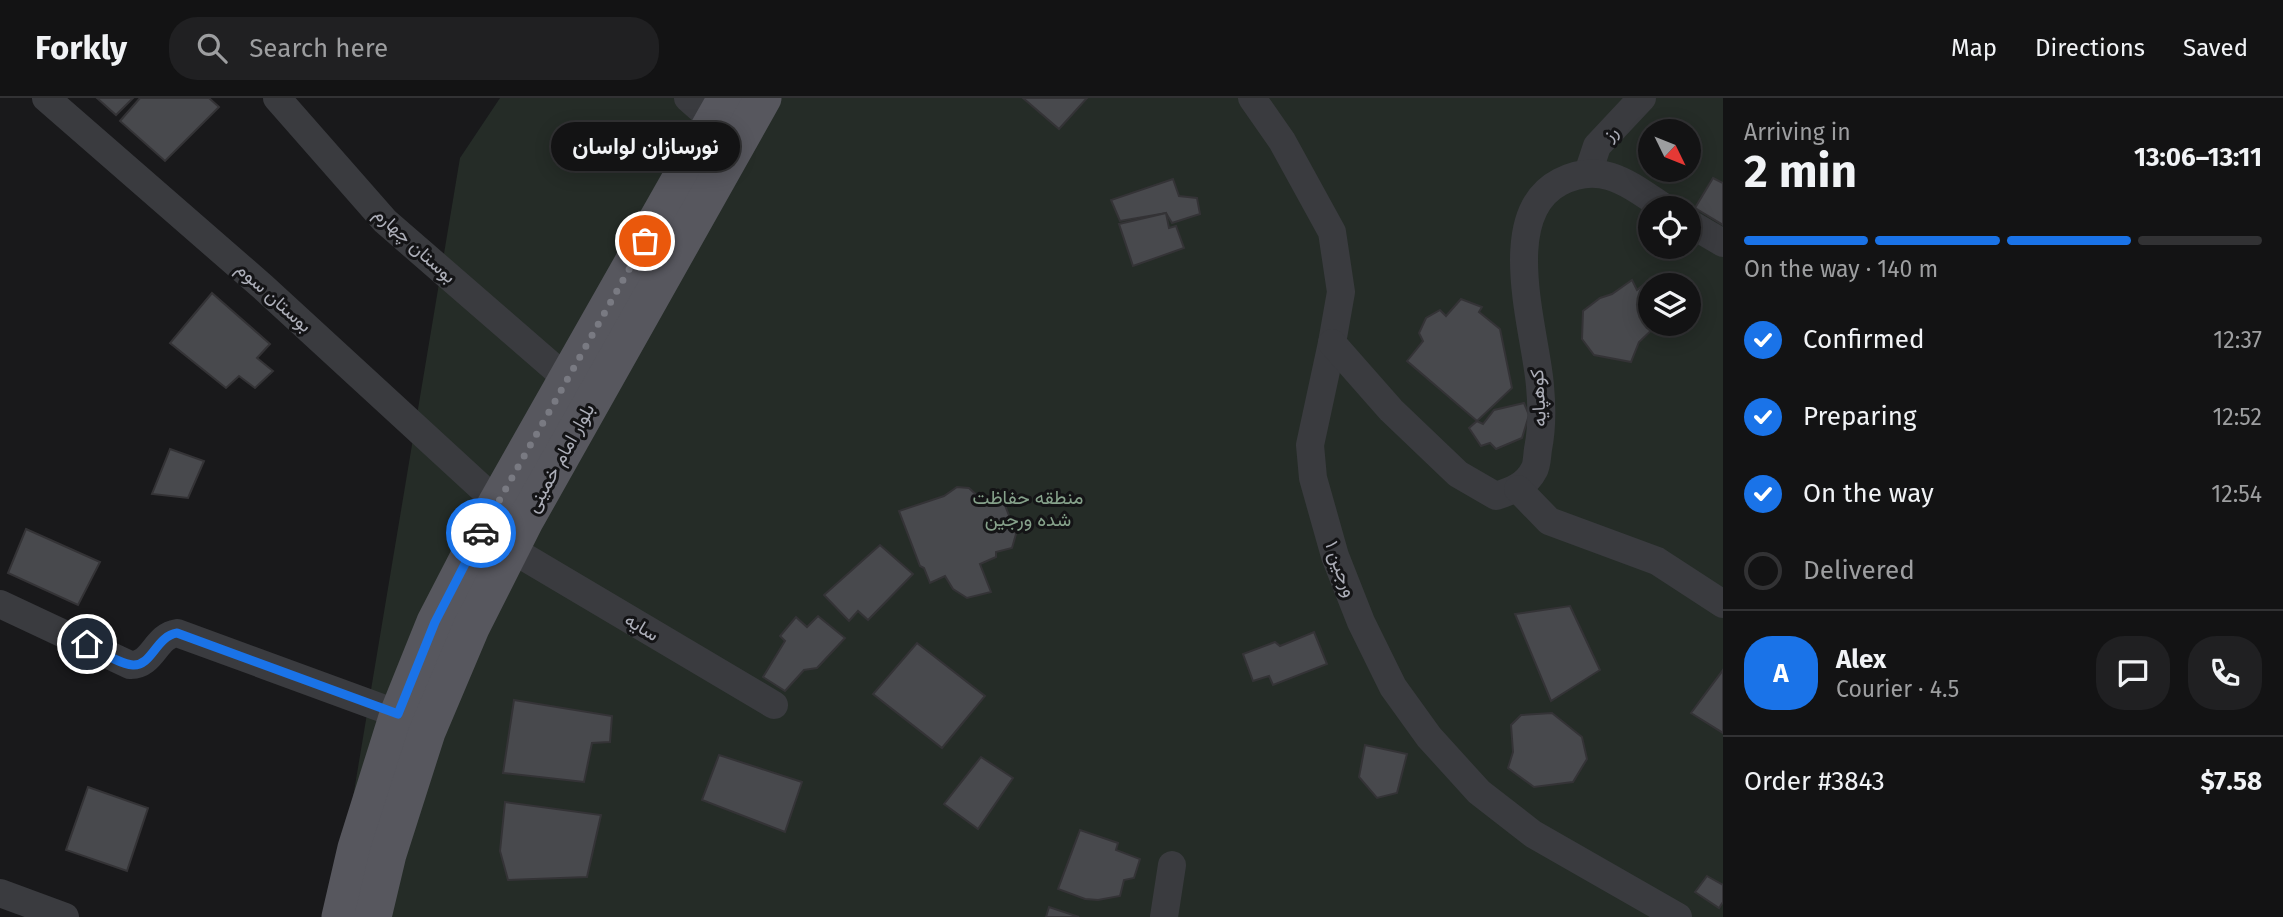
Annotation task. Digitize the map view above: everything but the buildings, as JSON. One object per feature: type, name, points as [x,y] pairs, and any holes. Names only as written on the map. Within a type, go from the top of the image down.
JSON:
[{"type":"main road","name":"بلوار امام خمینی","points":[[373,917],[388,854],[427,732],[471,628],[510,549],[763,98]]},
{"type":"main road","name":"بلوار امام خمینی","points":[[340,917],[356,848],[398,714],[435,622],[497,502],[567,379],[709,106]]},
{"type":"street","name":"بوستان سوم","points":[[46,98],[263,287],[497,502]]},
{"type":"street","name":"بوستان چهارم","points":[[277,98],[385,221],[567,379]]},
{"type":"street","name":"ورجین ۱","points":[[1252,98],[1282,141],[1332,232],[1341,292],[1311,445],[1312,478],[1335,556],[1361,622],[1393,687],[1429,737],[1479,792],[1534,834],[1678,917]]},
{"type":"street","name":"رز","points":[[1588,173],[1597,146],[1643,98]]},
{"type":"street","name":"کوهپایه","points":[[1518,489],[1534,470],[1541,432],[1540,385],[1524,284],[1523,252],[1533,208],[1553,185],[1576,173],[1588,173]]},
{"type":"street","points":[[1588,173],[1608,174],[1645,196]]},
{"type":"street","points":[[1701,230],[1723,243]]},
{"type":"street","points":[[1332,343],[1391,410],[1458,474],[1496,496],[1518,489],[1549,521],[1657,561],[1723,604]]},
{"type":"street","name":"سایه","points":[[510,549],[774,705]]},
{"type":"street","points":[[0,604],[130,665],[145,661],[165,637],[177,633],[398,714]]},
{"type":"street","points":[[1164,917],[1172,864]]},
{"type":"street","points":[[0,892],[65,917]]},
{"type":"green space","name":"منطقه حفاظت شده ورجین","points":[[500,98],[1723,98],[1723,917],[333,917],[460,158]]},
{"type":"way so far","points":[[481,533],[645,241]]},
{"type":"place","name":"نورسازان لواسان","points":[[645,241]]},
{"type":"route","points":[[87,644],[130,665],[138,665],[145,661],[165,637],[177,633],[398,714],[435,622],[481,533]]}]
